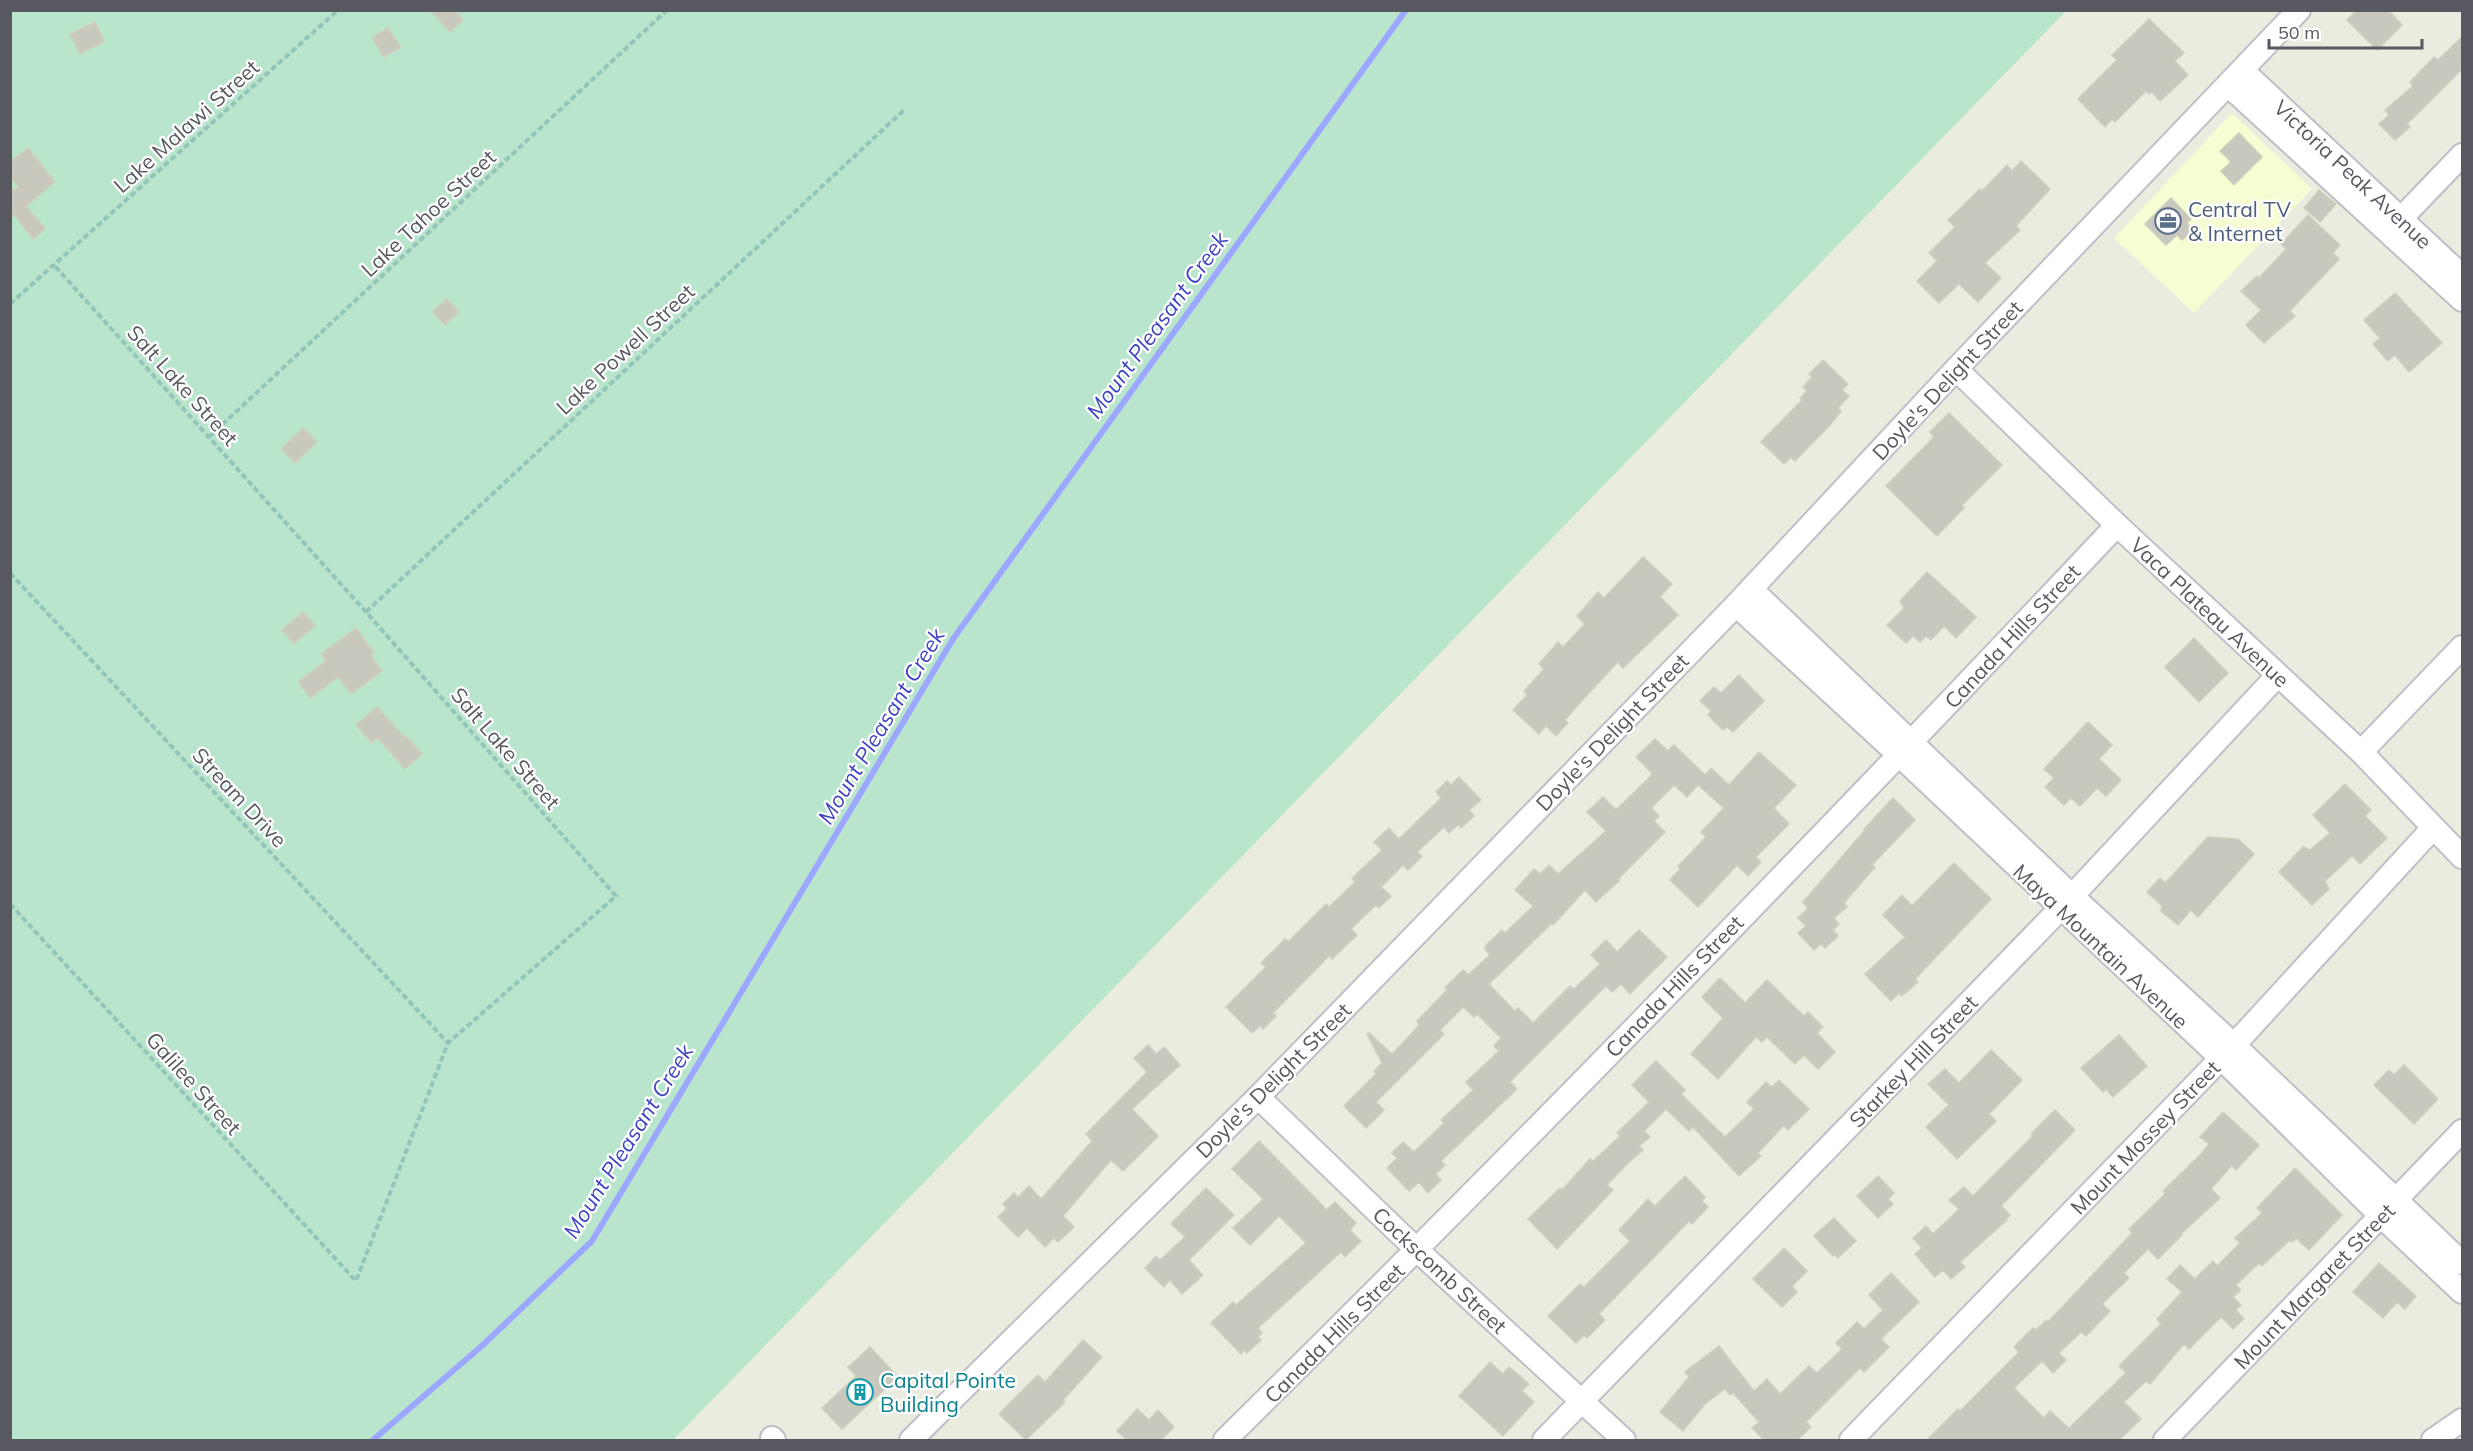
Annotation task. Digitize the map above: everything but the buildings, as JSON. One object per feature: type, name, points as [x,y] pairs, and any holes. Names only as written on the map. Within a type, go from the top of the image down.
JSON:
[{"type":"street","name":"Doyle's Delight Street","points":[[911,1440],[1258,1097],[1736,605],[1956,369],[2236,79],[2299,10]]},
{"type":"street","points":[[2236,79],[2395,226],[2463,300]]},
{"type":"street","points":[[2395,226],[2463,155]]},
{"type":"street","name":"Victoria Peak Avenue","points":[[2395,226],[2463,276]]},
{"type":"street","name":"Vaca Plateau Avenue","points":[[1956,369],[2117,525],[2361,752],[2463,857]]},
{"type":"street","name":"Canada Hills Street","points":[[1225,1440],[1417,1250],[1905,748],[2117,525]]},
{"type":"street","name":"Maya Mountain Avenue","points":[[1751,589],[1905,748],[2228,1052],[2389,1208],[2463,1292]]},
{"type":"street","name":"Maya Mountain Avenue","points":[[1736,605],[1905,748]]},
{"type":"street","points":[[2361,752],[2463,647]]},
{"type":"street","name":"Starkey Hill Street","points":[[1544,1440],[1584,1402],[2066,902],[2277,676]]},
{"type":"street","name":"Mount Mossey Street","points":[[1851,1440],[2228,1052],[2433,828]]},
{"type":"street","name":"Cockscomb Street","points":[[1258,1097],[1417,1250],[1624,1440]]},
{"type":"street","name":"Mount Margaret Street","points":[[2165,1440],[2463,1131]]},
{"type":"street","name":"Maya Mountain Avenue","points":[[2389,1208],[2463,1263]]},
{"type":"street","points":[[2433,1440],[2463,1420]]},
{"type":"path","name":"Lake Malawi Street","points":[[54,265],[338,10]]},
{"type":"path","name":"Lake Tahoe Street","points":[[209,437],[667,10]]},
{"type":"path","name":"Lake Powell Street","points":[[366,612],[905,109]]},
{"type":"path","points":[[10,304],[54,265]]},
{"type":"path","name":"Salt Lake Street","points":[[54,265],[366,612],[616,896],[448,1043],[356,1281]]},
{"type":"path","name":"Stream Drive","points":[[10,573],[448,1043]]},
{"type":"path","name":"Galilee Street","points":[[10,904],[356,1281]]},
{"type":"shaded area","points":[[10,11],[2066,11],[673,1440],[11,1440]]},
{"type":"shaded area","points":[[2232,113],[2312,189],[2194,313],[2114,238]]},
{"type":"waterway","name":"Mount Pleasant Creek","points":[[373,1440],[484,1344],[592,1241],[953,639],[1406,10]]},
{"type":"place","name":"Central TV & Internet","points":[[2168,221]]},
{"type":"place","name":"Capital Pointe Building","points":[[860,1392]]}]
